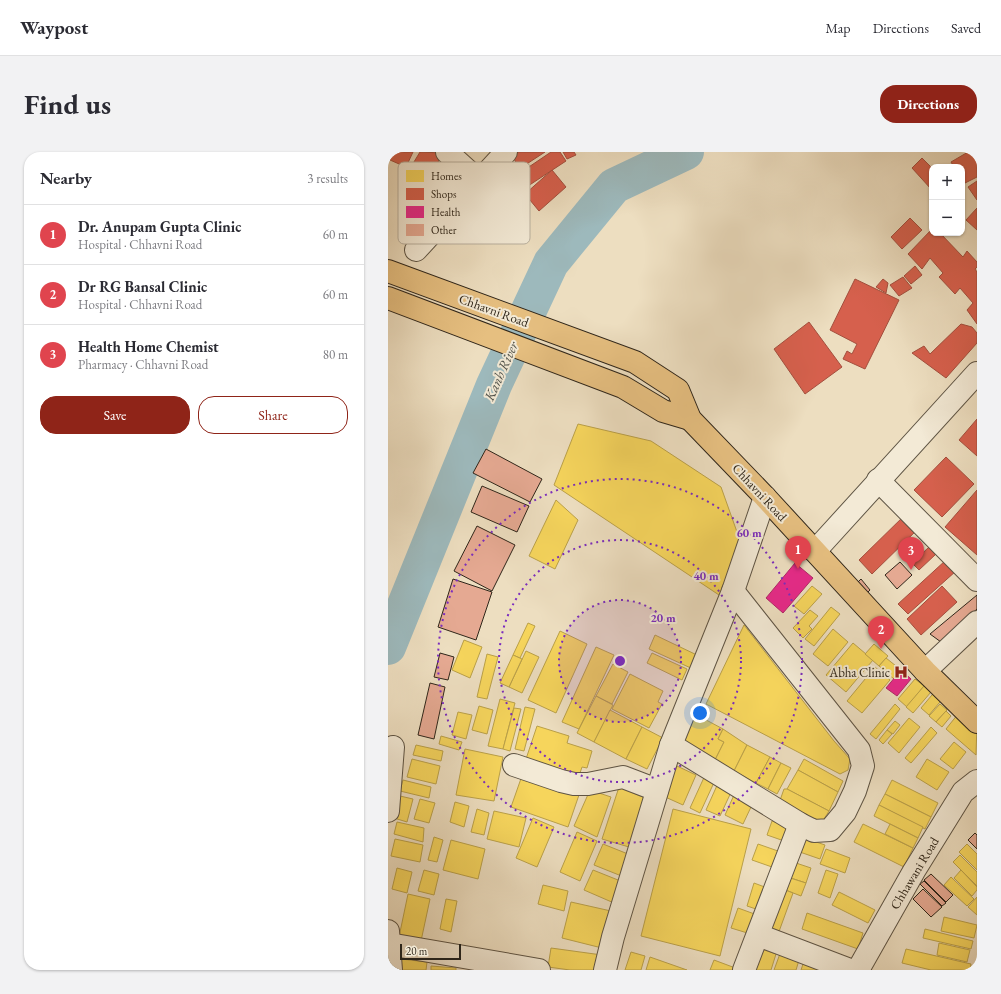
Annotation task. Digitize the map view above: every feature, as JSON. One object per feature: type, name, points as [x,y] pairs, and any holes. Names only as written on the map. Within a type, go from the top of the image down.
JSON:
[{"type":"main road","name":"Chhavni Road","points":[[388,271],[635,362],[678,390],[690,419],[765,497],[925,671],[977,722]]},
{"type":"main road","name":"Chhavni Road","points":[[388,298],[623,387],[662,411],[690,419]]},
{"type":"street","points":[[447,152],[458,162]]},
{"type":"street","points":[[416,250],[422,244]]},
{"type":"street","points":[[815,551],[977,373]]},
{"type":"street","points":[[878,480],[977,580]]},
{"type":"street","points":[[605,970],[613,937],[670,745],[733,591],[765,497]]},
{"type":"street","points":[[670,745],[814,831],[830,830],[845,812],[855,791],[863,766],[859,750],[733,591]]},
{"type":"street","points":[[925,671],[977,622]]},
{"type":"street","points":[[388,811],[393,747]]},
{"type":"street","points":[[514,765],[574,784],[588,784],[624,777],[656,790]]},
{"type":"street","name":"Chhawani Road","points":[[858,970],[914,871],[963,792],[977,781]]},
{"type":"street","points":[[744,970],[800,824]]},
{"type":"street","points":[[758,935],[850,970]]},
{"type":"street","points":[[391,970],[389,938],[539,970]]},
{"type":"building: Homes","points":[[578,424],[651,441],[721,487],[742,546],[722,597],[554,485]]},
{"type":"building: Homes","points":[[556,500],[578,520],[555,569],[529,556]]},
{"type":"building: Homes","points":[[812,586],[822,594],[804,614],[794,606]]},
{"type":"building: Homes","points":[[831,607],[840,614],[814,646],[805,639]]},
{"type":"building: Homes","points":[[810,610],[818,616],[809,626],[812,629],[803,638],[793,628]]},
{"type":"building: Homes","points":[[528,623],[535,626],[520,658],[513,655]]},
{"type":"building: Homes","points":[[744,625],[834,741],[850,759],[848,770],[840,774],[706,704]]},
{"type":"building: Homes","points":[[833,629],[848,642],[828,666],[813,654]]},
{"type":"building: Homes","points":[[560,631],[587,644],[556,713],[528,700]]},
{"type":"building: Homes","points":[[655,635],[699,656],[693,669],[649,649]]},
{"type":"building: Homes","points":[[464,640],[482,647],[470,678],[452,670]]},
{"type":"building: Homes","points":[[853,643],[873,660],[846,692],[826,675]]},
{"type":"building: Homes","points":[[874,644],[888,656],[879,666],[865,654]]},
{"type":"building: Homes","points":[[596,647],[614,655],[579,729],[562,722]]},
{"type":"building: Homes","points":[[526,651],[539,657],[522,693],[509,687]]},
{"type":"building: Homes","points":[[652,653],[687,669],[682,680],[647,663]]},
{"type":"building: Homes","points":[[487,654],[498,657],[487,699],[477,697]]},
{"type":"building: Homes","points":[[513,655],[522,659],[509,687],[500,683]]},
{"type":"building: Homes","points":[[886,658],[901,670],[894,679],[879,666]]},
{"type":"building: Homes","points":[[613,664],[628,672],[612,704],[596,696]]},
{"type":"building: Homes","points":[[875,667],[890,680],[862,713],[847,701]]},
{"type":"building: Homes","points":[[630,674],[663,691],[658,702],[662,704],[649,728],[612,709]]},
{"type":"building: Homes","points":[[915,679],[924,686],[907,707],[898,699]]},
{"type":"building: Homes","points":[[924,686],[931,692],[913,713],[906,707]]},
{"type":"building: Homes","points":[[937,689],[945,696],[929,715],[921,708]]},
{"type":"building: Homes","points":[[596,696],[613,705],[594,742],[577,733]]},
{"type":"building: Homes","points":[[500,699],[515,703],[503,749],[488,746]]},
{"type":"building: Homes","points":[[895,704],[900,709],[876,739],[870,734]]},
{"type":"building: Homes","points":[[940,704],[947,710],[936,722],[929,716]]},
{"type":"building: Homes","points":[[479,706],[493,710],[487,734],[472,730]]},
{"type":"building: Homes","points":[[525,707],[535,709],[524,751],[515,749]]},
{"type":"building: Homes","points":[[514,708],[521,709],[510,751],[503,749]]},
{"type":"building: Homes","points":[[962,709],[977,722],[976,755],[946,729]]},
{"type":"building: Homes","points":[[610,710],[642,727],[626,759],[594,742]]},
{"type":"building: Homes","points":[[946,711],[951,716],[942,727],[936,722]]},
{"type":"building: Homes","points":[[458,712],[472,715],[466,739],[452,735]]},
{"type":"building: Homes","points":[[695,714],[723,729],[718,739],[724,742],[714,762],[680,745]]},
{"type":"building: Homes","points":[[909,718],[920,727],[899,753],[888,743]]},
{"type":"building: Homes","points":[[895,721],[900,725],[893,734],[887,730]]},
{"type":"building: Homes","points":[[537,726],[569,736],[567,743],[592,751],[587,768],[582,767],[577,782],[524,765]]},
{"type":"building: Homes","points":[[642,727],[663,738],[647,769],[626,759]]},
{"type":"building: Homes","points":[[931,727],[937,733],[911,763],[905,758]]},
{"type":"building: Homes","points":[[723,729],[747,745],[734,771],[714,762],[724,742],[718,739]]},
{"type":"building: Homes","points":[[887,730],[892,734],[883,744],[879,740]]},
{"type":"building: Homes","points":[[441,736],[462,742],[459,750],[439,744]]},
{"type":"building: Homes","points":[[954,742],[966,752],[953,769],[940,759]]},
{"type":"building: Homes","points":[[416,745],[443,751],[441,761],[413,755]]},
{"type":"building: Homes","points":[[747,745],[770,757],[756,783],[734,771]]},
{"type":"building: Homes","points":[[465,749],[503,757],[494,801],[456,795]]},
{"type":"building: Homes","points":[[770,757],[781,763],[768,789],[756,783]]},
{"type":"building: Homes","points":[[412,759],[440,766],[436,784],[407,777]]},
{"type":"building: Homes","points":[[804,759],[843,781],[838,792],[798,770]]},
{"type":"building: Homes","points":[[927,759],[949,772],[937,790],[916,777]]},
{"type":"building: Homes","points":[[781,763],[791,768],[777,794],[768,789]]},
{"type":"building: Homes","points":[[677,766],[696,775],[683,805],[663,796]]},
{"type":"building: Homes","points":[[524,770],[580,792],[568,827],[511,807]]},
{"type":"building: Homes","points":[[798,770],[838,792],[829,811],[787,789]]},
{"type":"building: Homes","points":[[707,771],[717,776],[700,813],[690,808]]},
{"type":"building: Homes","points":[[403,780],[431,787],[429,798],[400,791]]},
{"type":"building: Homes","points":[[892,780],[938,803],[931,817],[885,794]]},
{"type":"building: Homes","points":[[719,781],[733,788],[720,816],[706,810]]},
{"type":"building: Homes","points":[[619,787],[645,798],[629,847],[602,839]]},
{"type":"building: Homes","points":[[784,789],[787,789],[829,811],[819,827],[778,806]]},
{"type":"building: Homes","points":[[590,790],[611,797],[597,837],[574,826]]},
{"type":"building: Homes","points":[[885,794],[931,817],[925,829],[879,805]]},
{"type":"building: Homes","points":[[734,795],[749,802],[751,807],[743,824],[725,815]]},
{"type":"building: Homes","points":[[400,796],[413,799],[407,822],[394,818]]},
{"type":"building: Homes","points":[[420,799],[435,803],[429,823],[414,819]]},
{"type":"building: Homes","points":[[455,802],[469,806],[464,827],[450,822]]},
{"type":"building: Homes","points":[[879,805],[923,827],[918,838],[874,816]]},
{"type":"building: Homes","points":[[477,809],[489,813],[484,835],[471,832]]},
{"type":"building: Homes","points":[[673,809],[751,829],[720,956],[641,936]]},
{"type":"building: Homes","points":[[494,811],[526,818],[519,847],[487,839]]},
{"type":"building: Homes","points":[[533,818],[554,827],[537,867],[516,858]]},
{"type":"building: Homes","points":[[772,821],[795,829],[790,843],[767,835]]},
{"type":"building: Homes","points":[[397,822],[424,828],[423,842],[394,834]]},
{"type":"building: Homes","points":[[863,824],[913,848],[904,867],[854,842]]},
{"type":"building: Homes","points":[[890,824],[918,838],[913,848],[885,834]]},
{"type":"building: Homes","points":[[577,832],[597,841],[580,881],[560,872]]},
{"type":"building: Homes","points":[[799,836],[825,845],[820,859],[794,850]]},
{"type":"building: Homes","points":[[434,837],[443,840],[437,862],[428,860]]},
{"type":"building: Homes","points":[[395,839],[423,845],[420,862],[391,856]]},
{"type":"building: Homes","points":[[451,840],[485,849],[478,879],[443,870]]},
{"type":"building: Homes","points":[[603,844],[633,856],[624,877],[594,865]]},
{"type":"building: Homes","points":[[758,844],[778,851],[772,867],[752,860]]},
{"type":"building: Homes","points":[[967,844],[977,854],[977,870],[959,852]]},
{"type":"building: Homes","points":[[826,849],[850,858],[845,873],[820,864]]},
{"type":"building: Homes","points":[[960,855],[977,872],[977,886],[953,862]]},
{"type":"building: Homes","points":[[793,862],[811,868],[806,883],[788,877]]},
{"type":"building: Homes","points":[[397,868],[412,872],[407,893],[392,889]]},
{"type":"building: Homes","points":[[424,870],[439,874],[434,895],[418,891]]},
{"type":"building: Homes","points":[[593,870],[623,882],[614,903],[584,890]]},
{"type":"building: Homes","points":[[826,870],[838,874],[830,898],[818,893]]},
{"type":"building: Homes","points":[[961,870],[977,887],[977,890],[972,896],[954,878]]},
{"type":"building: Homes","points":[[787,877],[806,883],[801,896],[783,889]]},
{"type":"building: Homes","points":[[951,877],[974,899],[967,906],[944,885]]},
{"type":"building: Homes","points":[[754,883],[770,889],[762,911],[747,906]]},
{"type":"building: Homes","points":[[543,885],[568,891],[564,911],[538,904]]},
{"type":"building: Homes","points":[[780,888],[793,893],[777,937],[765,932]]},
{"type":"building: Homes","points":[[839,892],[875,910],[868,923],[832,905]]},
{"type":"building: Homes","points":[[408,894],[430,899],[421,941],[399,937]]},
{"type":"building: Homes","points":[[977,897],[977,915],[968,907]]},
{"type":"building: Homes","points":[[446,899],[457,901],[451,932],[440,929]]},
{"type":"building: Homes","points":[[571,902],[611,911],[602,948],[562,938]]},
{"type":"building: Homes","points":[[738,908],[760,916],[754,935],[731,928]]},
{"type":"building: Homes","points":[[807,913],[863,933],[858,949],[802,929]]},
{"type":"building: Homes","points":[[944,917],[977,925],[974,938],[941,931]]},
{"type":"building: Homes","points":[[925,929],[973,941],[971,949],[923,938]]},
{"type":"building: Homes","points":[[939,943],[970,950],[967,962],[937,955]]},
{"type":"building: Homes","points":[[551,948],[602,955],[600,970],[570,970],[548,967]]},
{"type":"building: Homes","points":[[758,948],[776,954],[771,970],[750,970]]},
{"type":"building: Homes","points":[[906,949],[971,964],[970,970],[931,970],[902,963]]},
{"type":"building: Homes","points":[[781,951],[800,957],[796,970],[774,970]]},
{"type":"building: Homes","points":[[631,952],[645,956],[641,970],[625,970]]},
{"type":"building: Homes","points":[[650,957],[687,970],[646,970]]},
{"type":"building: Homes","points":[[401,959],[427,962],[426,970],[400,970]]},
{"type":"building: Homes","points":[[714,960],[738,969],[738,970],[710,970]]},
{"type":"building: Homes","points":[[804,961],[830,970],[801,970]]},
{"type":"building: Homes","points":[[431,966],[456,968],[456,970],[431,970]]},
{"type":"building: Shops","points":[[394,152],[413,152],[408,162],[398,162],[398,164],[390,160]]},
{"type":"building: Shops","points":[[420,152],[443,153],[438,162],[414,162]]},
{"type":"building: Shops","points":[[511,152],[545,152],[530,162],[516,162]]},
{"type":"building: Shops","points":[[551,152],[560,152],[566,161],[530,185],[530,166]]},
{"type":"building: Shops","points":[[563,152],[574,152],[576,155],[567,159]]},
{"type":"building: Shops","points":[[968,152],[977,152],[977,177],[965,183],[965,164],[952,164],[951,162]]},
{"type":"building: Shops","points":[[505,156],[511,162],[499,162]]},
{"type":"building: Shops","points":[[922,158],[929,165],[929,187],[912,168]]},
{"type":"building: Shops","points":[[552,170],[566,187],[539,211],[530,200],[530,190]]},
{"type":"building: Shops","points":[[977,181],[977,200],[968,187]]},
{"type":"building: Shops","points":[[977,208],[977,230],[966,220]]},
{"type":"building: Shops","points":[[910,218],[922,230],[902,249],[891,237]]},
{"type":"building: Shops","points":[[929,232],[929,236],[943,236],[963,257],[967,251],[977,262],[977,267],[975,269],[977,272],[977,324],[967,310],[973,303],[960,288],[955,294],[939,277],[943,273],[930,258],[922,269],[908,254]]},
{"type":"building: Shops","points":[[915,266],[922,275],[911,284],[904,276]]},
{"type":"building: Shops","points":[[903,277],[912,288],[899,296],[890,285]]},
{"type":"building: Shops","points":[[855,279],[899,300],[865,369],[843,359],[847,351],[852,354],[857,344],[830,330]]},
{"type":"building: Shops","points":[[883,279],[888,283],[886,293],[876,287]]},
{"type":"building: Shops","points":[[809,322],[842,367],[805,394],[774,349]]},
{"type":"building: Shops","points":[[961,324],[972,327],[977,333],[977,343],[946,378],[912,353],[924,346],[930,354]]},
{"type":"building: Shops","points":[[977,419],[977,456],[959,440]]},
{"type":"building: Shops","points":[[946,457],[974,484],[942,517],[914,490]]},
{"type":"building: Shops","points":[[977,490],[977,555],[945,527]]},
{"type":"building: Shops","points":[[907,513],[921,526],[872,574],[859,560]]},
{"type":"building: Shops","points":[[929,547],[936,554],[919,570],[912,563]]},
{"type":"building: Shops","points":[[946,560],[956,571],[908,614],[898,604]]},
{"type":"building: Shops","points":[[942,586],[957,602],[921,635],[907,619]]},
{"type":"building: Health","points":[[795,563],[813,578],[783,613],[766,598]]},
{"type":"building: Health","points":[[901,670],[911,679],[897,696],[886,688]]},
{"type":"building: Other","points":[[486,449],[542,479],[530,502],[473,473]]},
{"type":"building: Other","points":[[482,486],[529,506],[517,532],[471,512]]},
{"type":"building: Other","points":[[477,526],[515,545],[492,591],[454,571]]},
{"type":"building: Other","points":[[900,562],[912,575],[897,589],[885,575]]},
{"type":"building: Other","points":[[453,579],[492,592],[476,640],[438,627]]},
{"type":"building: Other","points":[[861,579],[870,590],[866,594],[857,583]]},
{"type":"building: Other","points":[[977,595],[977,609],[941,642],[930,634]]},
{"type":"building: Other","points":[[440,653],[454,657],[448,680],[434,677]]},
{"type":"building: Other","points":[[430,683],[445,687],[434,739],[418,735]]},
{"type":"building: Other","points":[[975,833],[977,835],[977,849],[968,840]]},
{"type":"building: Other","points":[[931,874],[953,895],[946,902],[924,880]]},
{"type":"building: Other","points":[[924,881],[946,903],[942,906],[920,884]]},
{"type":"building: Other","points":[[923,889],[942,907],[931,917],[913,899]]},
{"type":"waterway","name":"Kanh River","points":[[388,647],[494,385],[551,263],[614,186],[686,152]]},
{"type":"place","name":"Dr. Anupam Gupta Clinic","points":[[798,569]]},
{"type":"place","name":"Health Home Chemist","points":[[911,570]]},
{"type":"place","name":"Dr RG Bansal Clinic","points":[[881,649]]},
{"type":"place","name":"Abha Clinic","points":[[901,672]]}]
